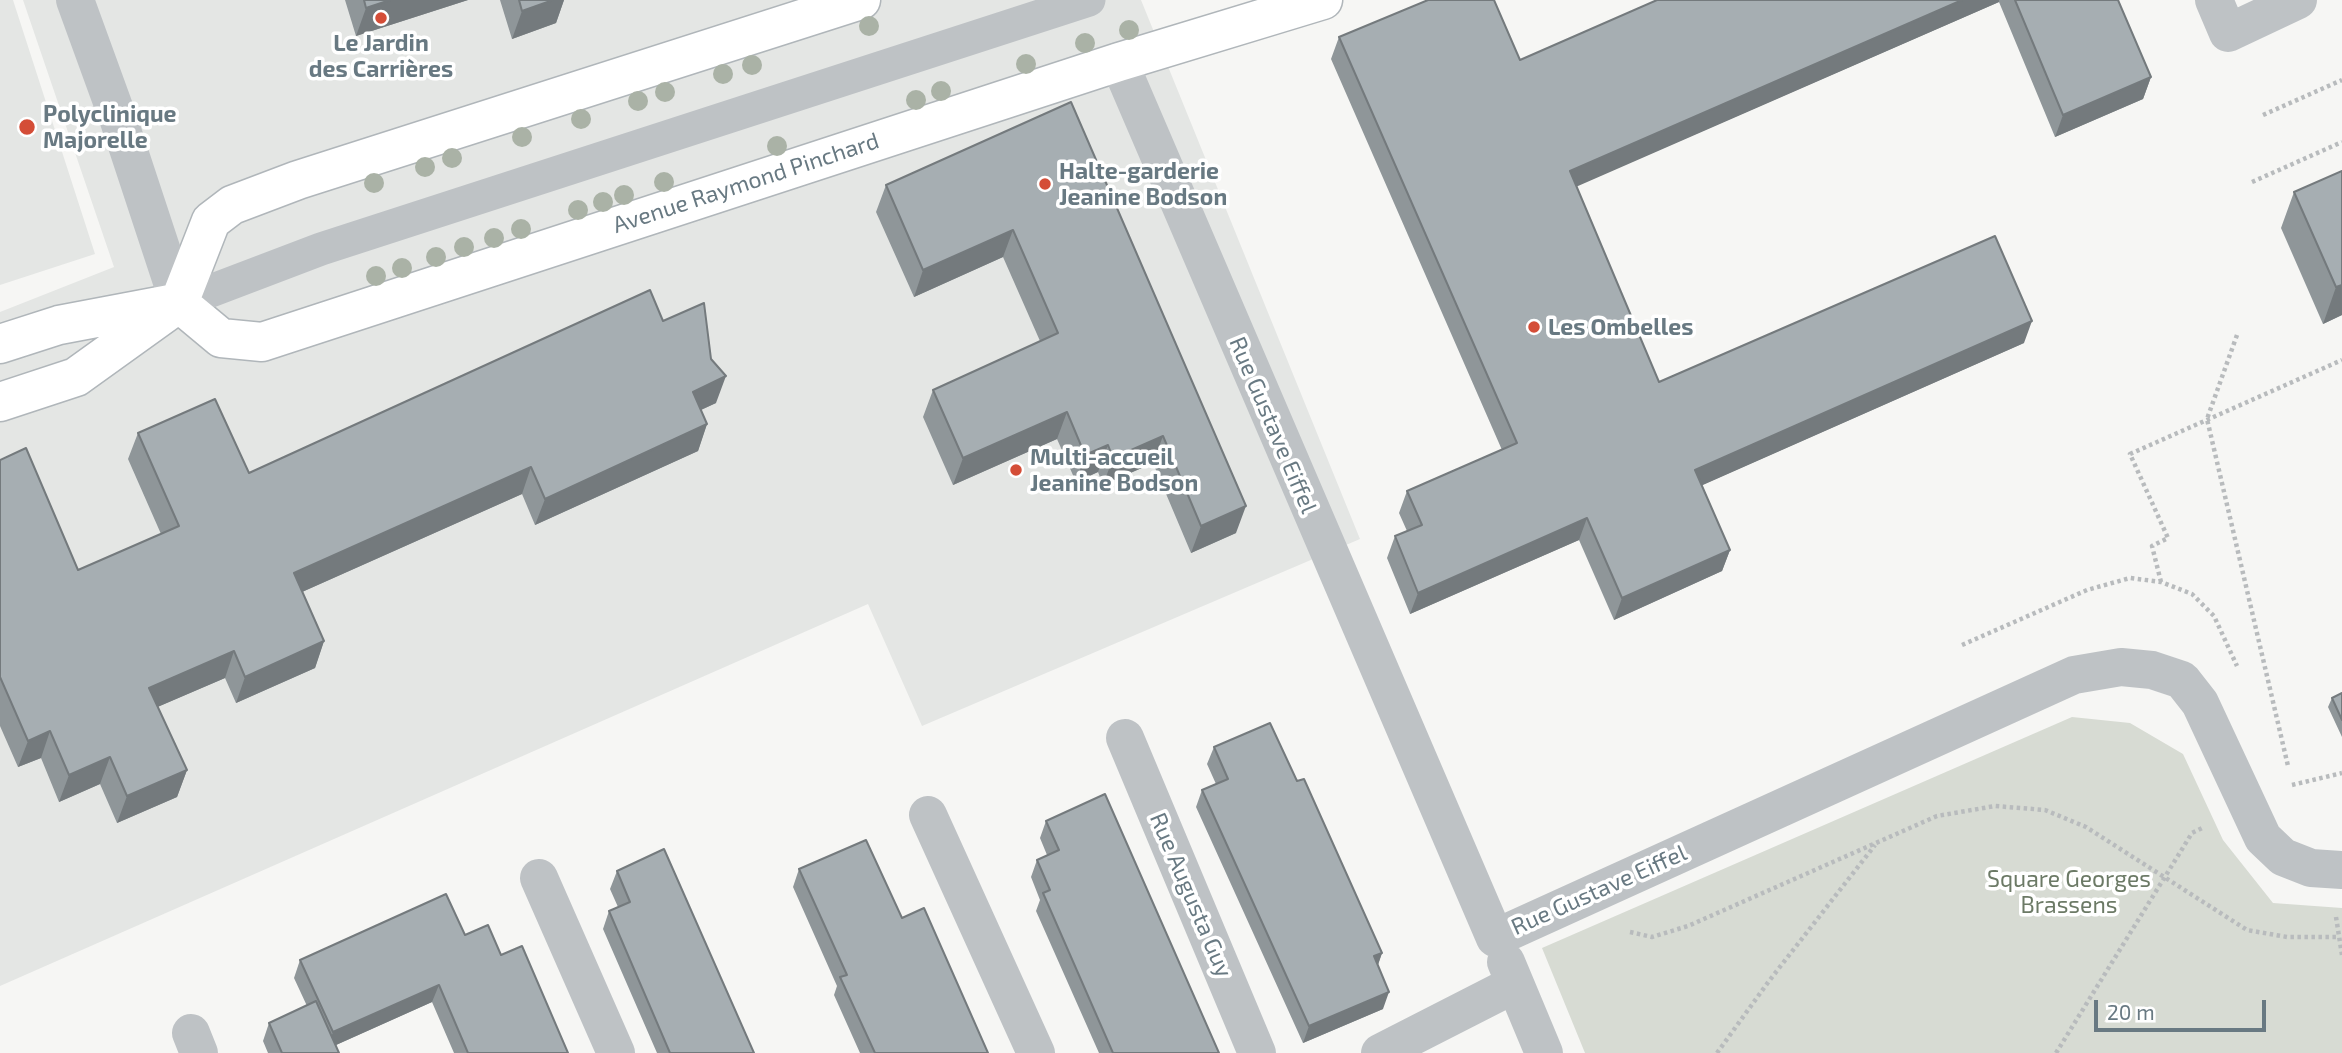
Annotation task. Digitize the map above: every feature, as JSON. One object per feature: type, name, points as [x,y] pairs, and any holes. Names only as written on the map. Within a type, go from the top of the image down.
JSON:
[{"type":"street","points":[[75,0],[119,121],[179,303]]},
{"type":"street","points":[[0,402],[76,377],[179,303],[211,221],[232,205],[298,180],[861,0]]},
{"type":"street","name":"Avenue Raymond Pinchard","points":[[179,303],[221,338],[262,342],[1119,62],[1323,0]]},
{"type":"street","points":[[2214,0],[2228,33],[2298,0]]},
{"type":"street","name":"Rue Gustave Eiffel","points":[[1119,62],[1495,937],[2074,675],[2121,667],[2152,670],[2182,680],[2200,703],[2263,838],[2283,857],[2311,868],[2342,870]]},
{"type":"street","points":[[0,344],[59,325],[179,303]]},
{"type":"street","name":"Rue Augusta Guy","points":[[1125,738],[1256,1053]]},
{"type":"street","points":[[928,815],[1036,1053]]},
{"type":"street","points":[[539,878],[615,1053]]},
{"type":"street","points":[[1495,937],[1544,1053]]},
{"type":"street","points":[[1380,1053],[1515,984]]},
{"type":"lane","points":[[179,303],[321,249],[1089,0]]},
{"type":"path","points":[[2263,115],[2342,80]]},
{"type":"path","points":[[2252,182],[2342,142]]},
{"type":"path","points":[[2237,335],[2207,419],[2292,786],[2342,773]]},
{"type":"path","points":[[2161,582],[2152,546],[2168,538],[2130,454],[2342,359]]},
{"type":"path","points":[[1592,894],[1618,930],[1652,937],[1688,926],[1937,816],[1995,806],[2045,810],[2086,827],[2247,930],[2287,937],[2339,937]]},
{"type":"path","points":[[2056,1053],[2192,833],[2247,807]]},
{"type":"path","points":[[1717,1053],[1769,981],[1878,842]]},
{"type":"shaded area","name":"Polyclinique Majorelle","points":[[0,0],[13,0],[95,254],[0,285]]},
{"type":"shaded area","points":[[23,0],[1141,0],[1360,539],[922,726],[868,604],[0,986],[0,312],[114,267]]},
{"type":"green space","name":"Square Georges Brassens","points":[[2072,717],[2130,723],[2183,754],[2223,840],[2273,903],[2342,908],[2342,1053],[1585,1053],[1542,948]]},
{"type":"building","points":[[364,0],[390,0],[366,8]]},
{"type":"building","points":[[519,0],[553,0],[522,11]]},
{"type":"building","points":[[1428,0],[1494,0],[1520,60],[1657,0],[1962,0],[1570,171],[1659,382],[1995,236],[2032,321],[1695,470],[1730,550],[1622,598],[1587,518],[1418,593],[1395,536],[1422,525],[1407,491],[1517,443],[1339,37]]},
{"type":"building","points":[[2015,0],[2118,0],[2151,77],[2063,115]]},
{"type":"building","points":[[1071,102],[1246,506],[1201,526],[1163,436],[1113,458],[1108,445],[1085,455],[1067,412],[963,458],[933,390],[1058,333],[1013,230],[923,270],[886,185]]},
{"type":"building","points":[[2342,171],[2342,285],[2336,287],[2294,192]]},
{"type":"building","points":[[650,290],[663,321],[704,303],[711,359],[726,376],[693,392],[707,424],[545,499],[531,467],[294,573],[324,641],[245,677],[234,651],[149,688],[187,770],[127,796],[110,757],[69,775],[50,731],[28,741],[0,677],[0,460],[26,448],[78,570],[179,526],[138,433],[215,399],[249,473]]},
{"type":"building","points":[[2342,693],[2342,720],[2332,698]]},
{"type":"building","points":[[1270,723],[1297,781],[1304,779],[1382,953],[1374,956],[1389,992],[1309,1026],[1202,790],[1228,779],[1214,747]]},
{"type":"building","points":[[1105,794],[1219,1053],[1113,1053],[1043,893],[1050,890],[1037,860],[1059,850],[1046,821]]},
{"type":"building","points":[[866,840],[902,918],[924,908],[988,1053],[875,1053],[840,977],[847,975],[799,869]]},
{"type":"building","points":[[664,849],[754,1053],[670,1053],[609,911],[630,902],[617,871]]},
{"type":"building","points":[[446,894],[465,935],[488,925],[501,955],[522,946],[568,1053],[468,1053],[439,985],[333,1032],[300,960]]},
{"type":"building","points":[[316,1001],[339,1053],[282,1053],[269,1023]]},
{"type":"place","name":"Le Jardin des Carrières","points":[[381,18]]},
{"type":"place","name":"Polyclinique Majorelle","points":[[27,127]]},
{"type":"place","name":"Halte-garderie Jeanine Bodson","points":[[1045,184]]},
{"type":"place","name":"Les Ombelles","points":[[1534,327]]},
{"type":"place","name":"Multi-accueil Jeanine Bodson","points":[[1016,470]]}]
